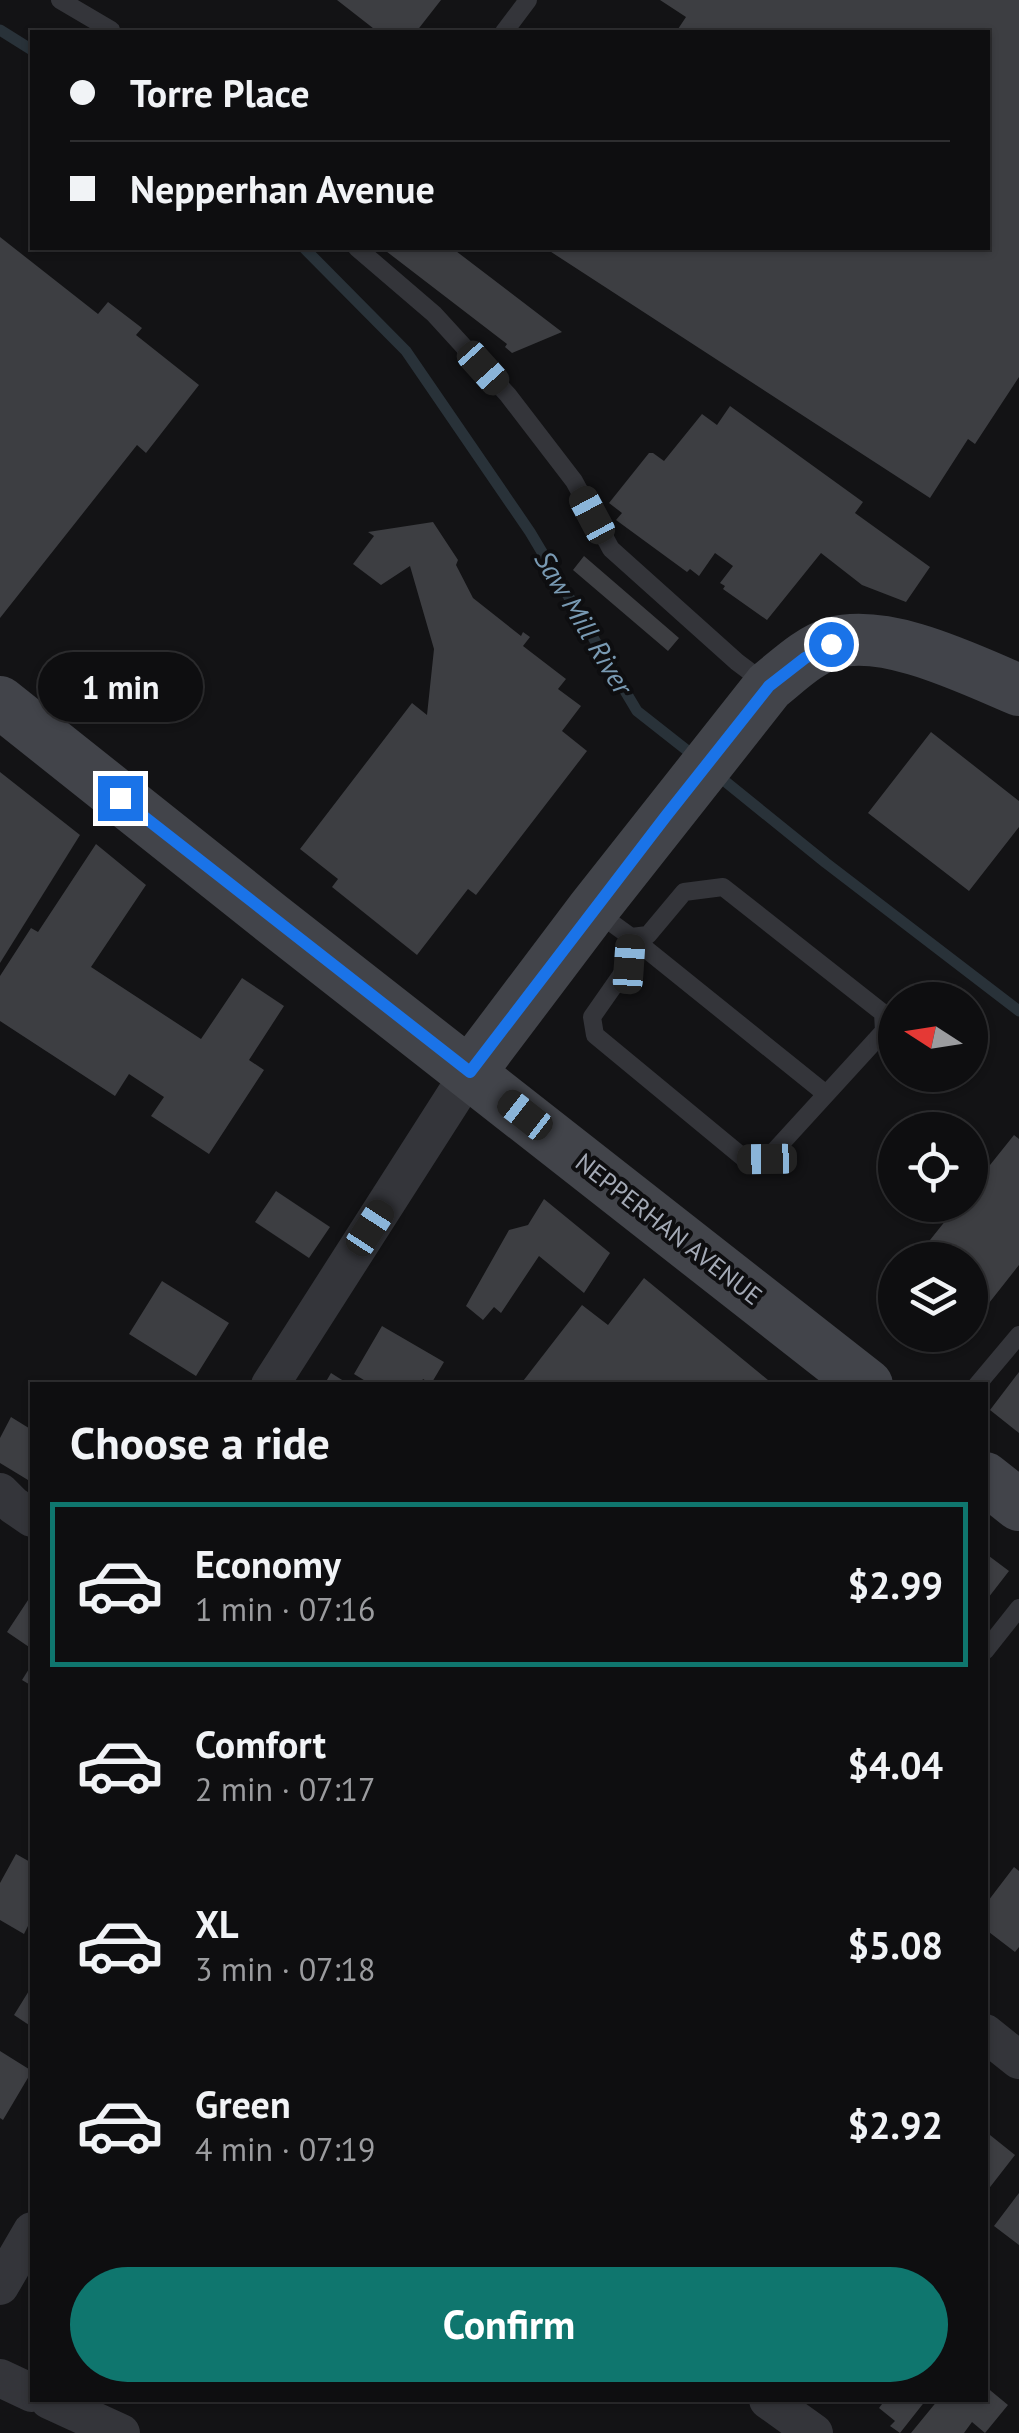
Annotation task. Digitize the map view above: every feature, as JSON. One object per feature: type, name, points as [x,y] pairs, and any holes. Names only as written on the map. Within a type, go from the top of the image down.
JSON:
[{"type":"main road","points":[[470,1072],[612,923],[705,767],[769,686],[805,658],[831,644],[864,639],[931,654],[1019,690]]},
{"type":"main road","name":"NEPPERHAN AVENUE","points":[[0,702],[863,1382]]},
{"type":"main road","points":[[988,1480],[1019,1506]]},
{"type":"street","points":[[272,1382],[470,1072]]},
{"type":"street","points":[[988,2035],[1019,2060]]},
{"type":"street","points":[[0,2286],[30,2234]]},
{"type":"street","points":[[0,2378],[30,2391]]},
{"type":"street","points":[[53,2402],[121,2433]]},
{"type":"street","points":[[771,2402],[814,2433]]},
{"type":"lane","points":[[60,0],[111,30]]},
{"type":"lane","points":[[506,30],[528,0]]},
{"type":"lane","points":[[358,250],[434,314],[508,395],[574,481],[611,549],[769,686]]},
{"type":"lane","points":[[724,887],[883,1013],[884,1031],[767,1159],[745,1159],[596,1035],[592,1017],[629,964],[612,923],[648,935],[684,892],[724,887]]},
{"type":"lane","points":[[612,923],[826,1094]]},
{"type":"lane","points":[[980,1382],[1019,1335]]},
{"type":"lane","points":[[988,1647],[1019,1608]]},
{"type":"building","points":[[337,0],[441,0],[418,30],[375,30]]},
{"type":"building","points":[[660,0],[1019,0],[1019,377],[975,444],[968,439],[930,498],[548,250],[990,250],[990,30],[677,30],[686,17]]},
{"type":"building","points":[[0,237],[98,314],[108,302],[142,328],[136,335],[199,385],[146,453],[137,445],[0,618]]},
{"type":"building","points":[[385,250],[455,250],[562,332],[512,353],[505,347],[507,344]]},
{"type":"building","points":[[730,406],[863,502],[855,513],[930,567],[906,602],[862,585],[821,553],[767,620],[723,589],[725,586],[720,583],[733,566],[715,553],[699,576],[690,569],[687,572],[616,520],[622,513],[609,503],[649,453],[664,461],[702,414],[717,425]]},
{"type":"building","points":[[433,522],[458,560],[456,565],[473,598],[521,636],[523,632],[530,637],[523,646],[566,679],[558,689],[581,706],[562,731],[587,751],[476,895],[468,889],[417,955],[332,887],[338,879],[300,849],[412,703],[427,715],[434,649],[410,566],[381,585],[353,564],[374,536],[368,532]]},
{"type":"building","points":[[584,556],[679,638],[668,651],[573,570]]},
{"type":"building","points":[[931,732],[1019,801],[1019,827],[969,891],[868,813]]},
{"type":"building","points":[[0,772],[80,835],[0,963]]},
{"type":"building","points":[[96,844],[146,885],[91,967],[201,1039],[242,978],[284,1006],[249,1060],[264,1070],[209,1154],[151,1116],[164,1097],[129,1074],[115,1096],[0,1021],[0,976],[31,928],[38,932]]},
{"type":"building","points":[[1014,1135],[1019,1139],[1019,1265],[988,1304],[988,1242],[928,1242],[944,1222],[988,1222],[988,1168]]},
{"type":"building","points":[[276,1191],[330,1227],[309,1258],[255,1222]]},
{"type":"building","points":[[544,1199],[610,1253],[584,1293],[539,1256],[501,1313],[494,1307],[483,1320],[466,1306],[509,1230],[528,1225]]},
{"type":"building","points":[[644,1278],[770,1382],[522,1382],[582,1305],[608,1325]]},
{"type":"building","points":[[162,1281],[229,1323],[196,1376],[129,1334]]},
{"type":"building","points":[[382,1326],[444,1362],[432,1382],[367,1382],[354,1374]]},
{"type":"building","points":[[1019,1372],[1019,1433],[990,1410]]},
{"type":"building","points":[[331,1373],[345,1382],[326,1382]]},
{"type":"building","points":[[11,1417],[30,1429],[28,1480],[0,1463],[0,1438]]},
{"type":"building","points":[[988,1555],[1009,1571],[988,1598]]},
{"type":"building","points":[[30,1597],[30,1648],[7,1632]]},
{"type":"building","points":[[30,1667],[30,1685],[22,1680]]},
{"type":"building","points":[[16,1854],[30,1862],[30,1922],[24,1934],[0,1920],[0,1883]]},
{"type":"building","points":[[1014,1867],[1019,1871],[1019,1947],[1015,1952],[988,1931],[988,1901]]},
{"type":"building","points":[[30,1989],[30,2026],[14,2015]]},
{"type":"building","points":[[0,2051],[30,2070],[30,2074],[3,2120]]},
{"type":"building","points":[[988,2133],[1015,2155],[988,2190]]},
{"type":"building","points":[[1019,2193],[1019,2245],[994,2226]]},
{"type":"building","points":[[988,2388],[1008,2405],[985,2433],[972,2422],[964,2433],[911,2433],[936,2402],[988,2402]]},
{"type":"building","points":[[884,2402],[924,2402],[900,2433],[890,2426],[895,2421],[879,2408]]},
{"type":"waterway","name":"Saw Mill River","points":[[0,30],[30,49]]},
{"type":"waterway","name":"Saw Mill River","points":[[306,250],[406,351],[530,532],[637,711],[698,759]]},
{"type":"waterway","name":"Saw Mill River","points":[[716,774],[1019,1011]]},
{"type":"route","points":[[120,798],[470,1072],[769,686],[831,644]]}]
